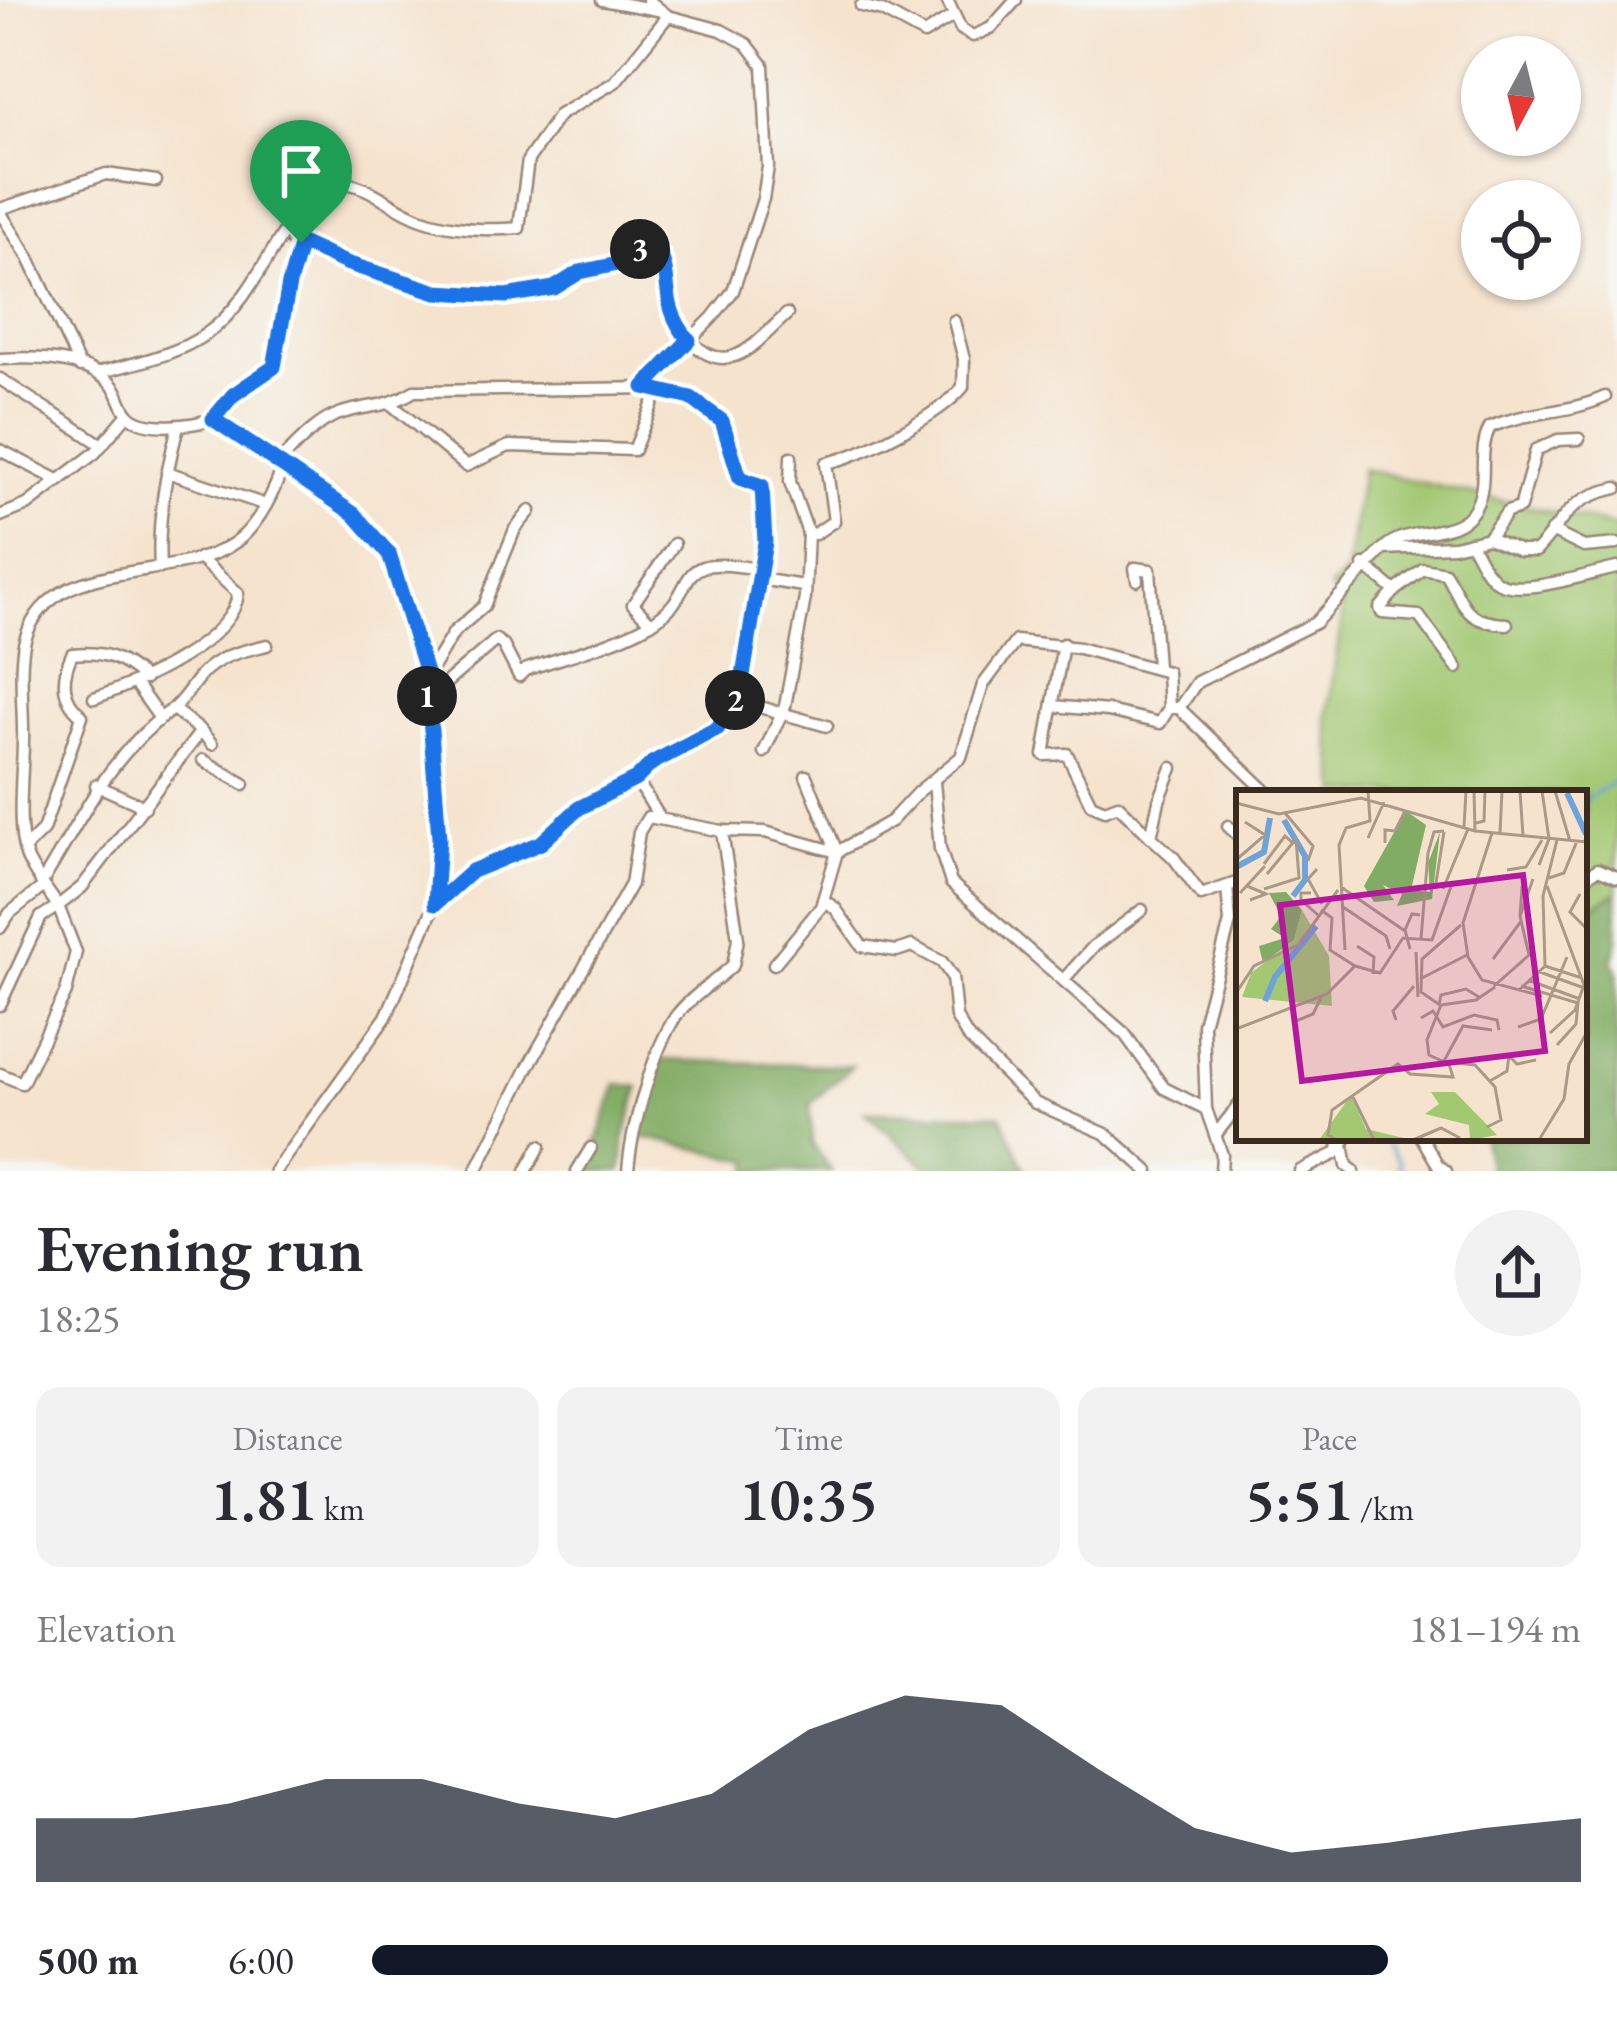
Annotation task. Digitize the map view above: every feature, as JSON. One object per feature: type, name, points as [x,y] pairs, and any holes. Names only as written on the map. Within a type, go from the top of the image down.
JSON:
[{"type":"street","points":[[602,0],[722,30],[747,44],[763,65],[768,167],[763,199],[733,291],[644,387]]},
{"type":"street","points":[[648,0],[663,13]]},
{"type":"street","points":[[947,0],[961,29],[974,36],[991,28],[1016,0]]},
{"type":"street","points":[[861,6],[882,11],[923,34],[953,16]]},
{"type":"street","points":[[333,181],[360,184],[423,220],[498,230],[519,228],[528,160],[559,115],[615,82],[663,13]]},
{"type":"street","points":[[80,367],[29,258],[0,211],[106,174],[156,181]]},
{"type":"street","points":[[287,177],[284,214],[292,242],[437,292],[506,296],[554,288],[580,272],[622,263],[650,241],[664,254],[671,316],[705,355],[729,359],[746,351],[787,314]]},
{"type":"street","points":[[98,373],[176,350],[210,333],[243,295],[287,227]]},
{"type":"street","points":[[0,359],[46,358],[98,373],[119,390],[128,414],[137,420],[178,426],[213,419],[233,395],[274,367],[301,243]]},
{"type":"street","points":[[808,533],[815,534],[834,521],[826,463],[864,451],[923,419],[963,387],[964,359],[954,321]]},
{"type":"street","points":[[0,379],[102,445]]},
{"type":"street","points":[[0,1074],[22,1083],[66,992],[76,952],[58,906],[28,860],[22,815],[25,640],[46,601],[93,578],[199,558],[243,536],[266,505],[280,466],[313,430],[338,414],[392,405],[414,391],[644,387],[691,398],[722,421],[740,478],[762,486],[761,575],[735,700],[718,728],[579,808],[541,843],[472,871],[435,904]]},
{"type":"street","points":[[392,405],[466,466],[509,446],[634,450],[658,388]]},
{"type":"street","points":[[1053,706],[1108,711],[1160,723],[1197,682],[1315,623],[1383,549],[1407,535],[1454,526],[1474,509],[1485,479],[1481,455],[1490,427],[1534,411],[1583,406],[1605,397]]},
{"type":"street","points":[[0,516],[27,505],[102,445],[128,414]]},
{"type":"street","points":[[213,419],[354,514],[389,554],[427,676],[439,838],[435,904],[386,1017],[275,1171]]},
{"type":"street","points":[[160,568],[158,533],[178,426]]},
{"type":"street","points":[[1488,538],[1508,512],[1520,508],[1536,450],[1558,440],[1579,439]]},
{"type":"street","points":[[0,450],[56,479]]},
{"type":"street","points":[[764,752],[796,660],[808,533],[790,482],[791,457]]},
{"type":"street","points":[[166,472],[266,505]]},
{"type":"street","points":[[1383,549],[1454,547],[1488,538],[1527,553],[1536,551],[1587,494],[1617,488]]},
{"type":"street","points":[[427,676],[454,632],[484,606],[515,529],[530,512]]},
{"type":"street","points":[[1552,531],[1588,548],[1617,544]]},
{"type":"street","points":[[1470,542],[1497,582],[1514,589],[1617,568]]},
{"type":"street","points":[[651,623],[633,604],[674,544]]},
{"type":"street","points":[[94,698],[140,682],[223,624],[238,593],[199,558]]},
{"type":"street","points":[[427,699],[496,640],[519,676],[651,623],[677,598],[688,574],[699,567],[726,563],[803,586]]},
{"type":"street","points":[[1364,565],[1395,591]]},
{"type":"street","points":[[1137,580],[1135,568],[1150,570],[1157,667]]},
{"type":"street","points":[[1457,668],[1419,616],[1382,613],[1380,608],[1395,591],[1423,569],[1441,571],[1465,610],[1485,623],[1507,624]]},
{"type":"street","points":[[476,1171],[528,1067],[631,884],[642,822],[649,817],[722,831],[766,832],[837,852],[891,821],[965,752],[983,685],[1012,646],[1024,640],[1064,644],[1167,672],[1174,708],[1265,790]]},
{"type":"street","points":[[0,928],[44,883],[96,785],[159,717],[173,709],[205,670],[223,657],[268,644]]},
{"type":"street","points":[[1064,644],[1044,755],[1067,754],[1091,804],[1105,810],[1118,805],[1174,858],[1201,895],[1233,885],[1230,922],[1203,1024],[1206,1108],[1216,1134],[1221,1171]]},
{"type":"street","points":[[26,848],[44,830],[82,716],[65,693],[63,674],[72,654],[99,651],[125,661],[159,717]]},
{"type":"street","points":[[735,700],[827,726]]},
{"type":"street","points":[[173,709],[212,745]]},
{"type":"street","points":[[0,1005],[41,917],[82,887],[201,731]]},
{"type":"street","points":[[203,760],[244,784]]},
{"type":"street","points":[[1151,837],[1172,768]]},
{"type":"street","points":[[774,964],[824,900],[837,852],[806,776]]},
{"type":"street","points":[[636,779],[659,818]]},
{"type":"street","points":[[934,782],[940,849],[951,883],[1124,1033],[1164,1088],[1206,1108]]},
{"type":"street","points":[[96,785],[145,807]]},
{"type":"street","points":[[1228,826],[1236,833]]},
{"type":"street","points":[[628,1171],[630,1135],[666,1036],[678,1014],[733,965],[736,956],[738,939],[722,831]]},
{"type":"street","points":[[1587,876],[1598,869],[1617,877]]},
{"type":"street","points":[[824,900],[862,946],[897,951],[912,946],[942,962],[952,977],[956,1017],[967,1036],[1035,1103],[1106,1134],[1148,1171]]},
{"type":"street","points":[[1064,979],[1093,947],[1142,910]]},
{"type":"street","points":[[1216,1134],[1236,1109]]},
{"type":"street","points":[[1300,1171],[1335,1154],[1344,1141]]},
{"type":"street","points":[[1344,1141],[1347,1166],[1354,1171]]},
{"type":"street","points":[[1424,1141],[1439,1169]]},
{"type":"street","points":[[526,1171],[539,1146]]},
{"type":"street","points":[[577,1171],[591,1148]]},
{"type":"green space","points":[[1362,469],[1617,527],[1617,893],[1587,909],[1587,790],[1339,790],[1327,718],[1343,611],[1330,588],[1347,572]]},
{"type":"green space","points":[[1617,893],[1612,961],[1617,971],[1617,1171],[1489,1171],[1484,1141],[1587,1141],[1587,909]]},
{"type":"green space","points":[[661,1060],[852,1066],[810,1104],[812,1144],[832,1171],[750,1171],[751,1161],[635,1135]]},
{"type":"green space","points":[[617,1084],[639,1087],[624,1140],[622,1171],[587,1171]]},
{"type":"green space","points":[[865,1112],[1001,1115],[1026,1171],[931,1171]]},
{"type":"waterway","points":[[1587,799],[1616,780],[1617,774]]},
{"type":"waterway","points":[[1385,1141],[1400,1171]]},
{"type":"route","points":[[650,241],[664,254],[671,316],[689,340],[644,387],[691,398],[722,421],[740,478],[762,486],[765,542],[743,676],[718,728],[579,808],[541,843],[472,871],[435,904],[439,838],[427,676],[389,554],[354,514],[213,419],[233,395],[274,367],[301,243],[437,292],[506,296],[554,288],[580,272],[622,263],[650,241]]}]
